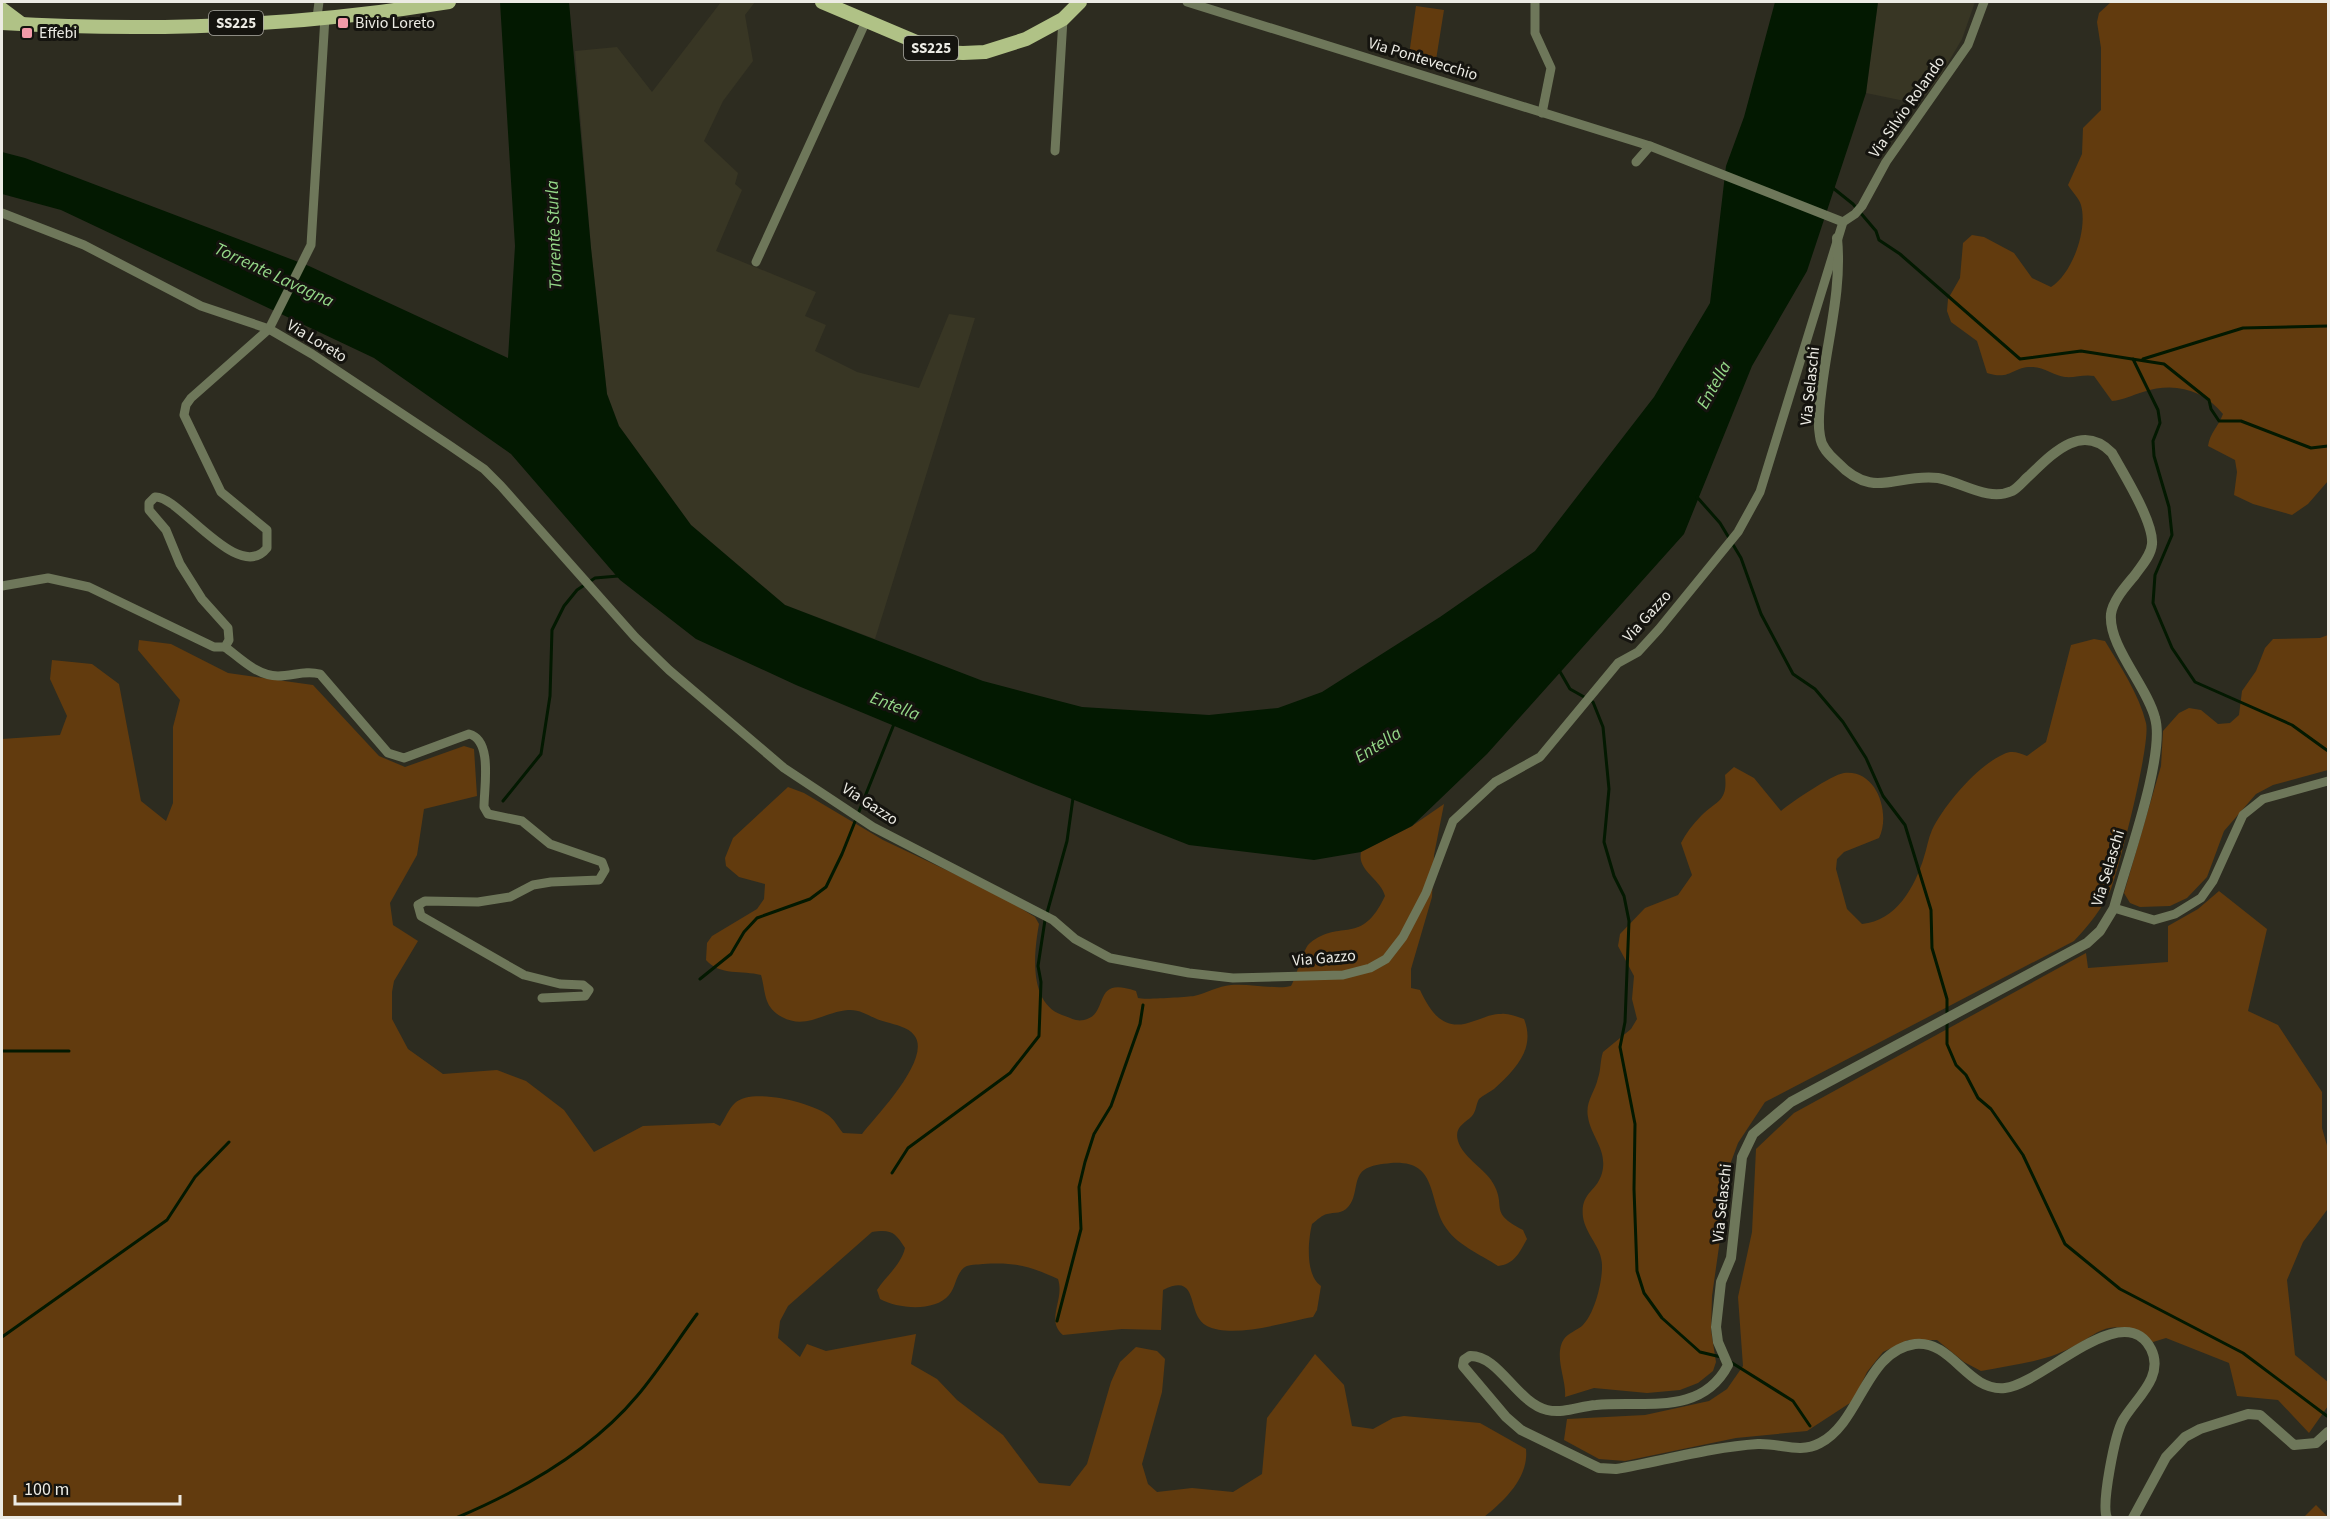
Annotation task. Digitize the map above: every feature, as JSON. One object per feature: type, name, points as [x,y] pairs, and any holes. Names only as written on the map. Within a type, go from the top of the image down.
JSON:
[{"type":"main road","name":"SS225","points":[[2,23],[163,28],[375,14],[449,2]]},
{"type":"main road","name":"SS225","points":[[822,2],[940,52],[963,54],[1009,45],[1044,30],[1063,19],[1080,2]]},
{"type":"main road","name":"SS225","points":[[1044,30],[1068,2]]},
{"type":"main road","points":[[2,9],[22,24]]},
{"type":"street","points":[[225,646],[229,640],[228,628],[202,599],[180,564],[166,530],[149,510],[149,503],[156,496],[165,498],[194,525],[245,558],[258,557],[267,548],[267,530],[221,492],[184,415],[186,405],[191,398],[272,325],[311,245],[321,17],[319,2]]},
{"type":"street","name":"Via Pontevecchio","points":[[1187,2],[1653,147],[1840,220]]},
{"type":"street","points":[[1535,2],[1535,33],[1551,68],[1542,113]]},
{"type":"street","name":"Via Silvio Rolando","points":[[1840,220],[1855,214],[1862,206],[1886,162],[1968,45],[1984,2]]},
{"type":"street","points":[[1055,151],[1063,19]]},
{"type":"street","points":[[756,262],[866,21]]},
{"type":"street","points":[[1636,162],[1653,147]]},
{"type":"street","name":"Via Loreto","points":[[2,213],[84,245],[201,306],[272,325],[484,469],[571,564]]},
{"type":"street","name":"Via Gazzo","points":[[571,564],[669,670],[784,768],[873,827],[1053,920],[1075,939],[1098,952],[1128,963],[1233,978],[1343,975],[1370,968],[1386,959],[1403,937],[1426,893],[1453,821],[1495,782],[1540,757],[1618,663],[1638,652],[1659,629],[1738,532],[1760,492],[1838,238],[1840,220]]},
{"type":"street","name":"Via Selaschi","points":[[1838,238],[1838,289],[1824,374],[1820,437],[1825,450],[1847,473],[1869,484],[1937,478],[1993,494],[2013,491],[2049,456],[2078,440],[2095,440],[2103,443],[2112,453],[2149,526],[2152,544],[2147,558],[2114,603],[2111,613],[2112,627],[2119,645],[2153,711],[2158,750],[2114,908],[2100,931],[2087,943],[1791,1102],[1754,1134],[1743,1157],[1731,1258],[1722,1282],[1716,1327],[1728,1365],[1720,1381],[1703,1394],[1656,1406],[1607,1404],[1564,1412],[1546,1410],[1518,1393],[1493,1365],[1484,1359],[1470,1356],[1463,1363],[1464,1370],[1521,1430],[1599,1468],[1616,1469],[1760,1444],[1804,1449],[1822,1443],[1851,1414],[1870,1377],[1888,1357],[1914,1344],[1932,1345],[1982,1383],[2005,1388],[2028,1380],[2105,1335],[2126,1331],[2145,1340],[2151,1349],[2155,1370],[2152,1380],[2121,1422],[2108,1484],[2105,1510],[2107,1518]]},
{"type":"street","points":[[2,586],[48,578],[77,584],[214,647],[225,646],[266,675],[278,676],[309,671],[320,674],[388,753],[404,758],[469,734],[476,735],[482,742],[484,752],[484,807],[488,814],[522,821],[550,844],[602,862],[604,874],[599,880],[533,885],[510,897],[478,902],[425,901],[418,905],[421,916],[515,971],[560,984],[587,986],[590,990],[585,996],[542,998]]},
{"type":"street","points":[[2114,908],[2154,920],[2175,914],[2201,898],[2213,881],[2243,814],[2263,799],[2328,782]]},
{"type":"street","points":[[2133,1518],[2166,1457],[2185,1437],[2200,1429],[2248,1414],[2260,1415],[2270,1421],[2294,1445],[2316,1443],[2328,1432]]},
{"type":"shaded area","points":[[721,2],[755,2],[745,15],[753,61],[723,101],[704,141],[738,173],[735,184],[742,190],[716,251],[816,292],[805,316],[826,325],[815,351],[857,372],[919,388],[949,314],[975,318],[875,639],[785,605],[691,525],[619,426],[607,394],[591,248],[575,51],[617,47],[652,92]]},
{"type":"shaded area","points":[[1878,2],[1975,2],[1962,39],[1939,78],[1919,104],[1866,93]]},
{"type":"shaded area","points":[[2111,2],[2328,2],[2328,481],[2308,504],[2292,515],[2253,504],[2234,495],[2237,472],[2235,460],[2208,446],[2210,437],[2223,414],[2215,405],[2197,393],[2176,388],[2154,389],[2112,401],[2094,376],[2065,377],[2033,367],[2001,375],[1987,373],[1977,341],[1951,322],[1947,311],[1948,299],[1960,278],[1963,243],[1972,235],[1984,237],[2014,253],[2032,278],[2051,287],[2059,281],[2072,262],[2080,239],[2083,215],[2080,202],[2068,185],[2082,154],[2083,128],[2101,110],[2101,48],[2097,22],[2099,13]]},
{"type":"shaded area","points":[[1416,6],[1444,10],[1435,66],[1408,62]]},
{"type":"shaded area","points":[[2328,635],[2328,770],[2273,785],[2256,794],[2224,831],[2207,877],[2187,898],[2170,906],[2140,907],[2130,903],[2124,893],[2161,766],[2163,731],[2179,713],[2189,708],[2201,710],[2218,724],[2230,723],[2239,715],[2242,691],[2256,671],[2265,648],[2273,639],[2320,638]]},
{"type":"shaded area","points":[[2094,639],[2105,641],[2128,680],[2143,712],[2146,735],[2134,804],[2121,856],[2108,896],[2090,923],[2074,941],[1765,1102],[1738,1143],[1731,1162],[1712,1296],[1711,1330],[1716,1362],[1713,1371],[1698,1383],[1680,1390],[1647,1393],[1594,1388],[1565,1397],[1560,1360],[1561,1345],[1565,1337],[1582,1326],[1590,1315],[1597,1299],[1602,1274],[1600,1254],[1583,1217],[1584,1202],[1600,1179],[1603,1165],[1601,1150],[1587,1112],[1597,1083],[1603,1052],[1631,1029],[1637,1019],[1632,999],[1634,976],[1618,946],[1620,934],[1645,908],[1678,895],[1692,875],[1681,843],[1695,822],[1723,796],[1725,775],[1734,767],[1754,778],[1781,811],[1821,784],[1844,773],[1865,778],[1873,785],[1882,806],[1882,828],[1879,838],[1844,852],[1837,859],[1836,869],[1847,909],[1862,924],[1874,921],[1894,909],[1909,891],[1937,820],[1973,776],[2004,754],[2010,752],[2027,756],[2046,742],[2071,645]]},
{"type":"shaded area","points":[[139,640],[171,644],[228,673],[313,685],[379,756],[405,767],[464,746],[474,749],[477,796],[424,809],[417,855],[390,903],[393,925],[418,941],[394,981],[392,1019],[408,1049],[443,1074],[497,1070],[526,1081],[564,1110],[594,1152],[643,1126],[714,1123],[720,1126],[735,1103],[743,1098],[754,1096],[782,1098],[809,1106],[830,1117],[843,1133],[862,1134],[890,1101],[910,1072],[918,1045],[914,1035],[905,1028],[853,1010],[839,1011],[807,1021],[791,1021],[771,1009],[766,999],[761,975],[725,970],[706,960],[707,943],[712,936],[757,909],[764,899],[765,884],[739,877],[726,866],[725,858],[733,838],[788,787],[804,793],[883,840],[999,895],[1035,917],[1039,924],[1035,962],[1038,988],[1043,1000],[1051,1009],[1075,1020],[1084,1020],[1092,1016],[1106,992],[1112,988],[1122,987],[1136,991],[1138,998],[1148,999],[1194,996],[1231,985],[1291,986],[1310,943],[1331,932],[1359,927],[1376,912],[1385,896],[1383,890],[1362,864],[1361,852],[1412,826],[1444,804],[1434,855],[1432,897],[1411,969],[1411,988],[1420,990],[1434,1013],[1447,1023],[1464,1024],[1497,1014],[1524,1019],[1527,1040],[1521,1058],[1502,1082],[1479,1099],[1473,1114],[1457,1132],[1460,1147],[1487,1175],[1496,1189],[1501,1213],[1512,1224],[1523,1230],[1527,1239],[1512,1260],[1498,1266],[1462,1244],[1444,1225],[1424,1174],[1416,1167],[1391,1163],[1364,1170],[1358,1178],[1348,1207],[1341,1212],[1323,1215],[1312,1224],[1309,1239],[1310,1266],[1312,1274],[1321,1286],[1317,1310],[1313,1317],[1245,1330],[1218,1330],[1200,1321],[1188,1290],[1183,1286],[1175,1286],[1163,1290],[1161,1330],[1122,1329],[1063,1335],[1058,1329],[1055,1316],[1059,1294],[1058,1279],[1014,1264],[969,1265],[960,1273],[949,1295],[943,1300],[926,1306],[906,1307],[880,1299],[877,1290],[897,1265],[905,1248],[892,1233],[878,1231],[872,1232],[788,1306],[780,1321],[778,1338],[800,1357],[807,1344],[826,1351],[916,1334],[911,1364],[937,1379],[957,1400],[1003,1435],[1039,1483],[1070,1486],[1087,1464],[1111,1382],[1120,1362],[1136,1347],[1157,1351],[1165,1359],[1162,1392],[1142,1464],[1148,1484],[1157,1492],[1192,1488],[1233,1492],[1262,1474],[1267,1418],[1315,1354],[1344,1385],[1352,1426],[1373,1429],[1393,1418],[1404,1416],[1480,1423],[1526,1449],[1524,1470],[1514,1488],[1484,1517],[2,1518],[2,739],[60,735],[67,716],[50,679],[52,660],[92,664],[119,684],[141,801],[166,821],[173,803],[173,727],[180,700],[138,650]]},
{"type":"shaded area","points":[[2219,891],[2267,929],[2248,1011],[2278,1025],[2322,1092],[2322,1128],[2328,1149],[2327,1210],[2303,1242],[2287,1280],[2295,1355],[2328,1382],[2328,1406],[2309,1433],[2278,1400],[2237,1396],[2229,1363],[2166,1338],[2153,1342],[2123,1328],[2112,1328],[2103,1330],[2071,1348],[2048,1357],[1981,1371],[1964,1362],[1937,1340],[1908,1340],[1883,1352],[1867,1372],[1853,1401],[1807,1431],[1736,1438],[1625,1461],[1599,1459],[1564,1440],[1567,1419],[1645,1415],[1709,1401],[1727,1389],[1743,1366],[1738,1297],[1752,1232],[1756,1149],[1794,1113],[2086,953],[2088,968],[2168,962],[2168,926],[2198,909]]},
{"type":"shaded area","points":[[2316,1505],[2328,1517],[2304,1517]]},
{"type":"water","points":[[500,2],[569,2],[591,248],[607,394],[619,426],[691,525],[785,605],[983,681],[1082,707],[1209,715],[1278,708],[1322,692],[1440,617],[1535,551],[1654,397],[1710,303],[1726,166],[1744,117],[1775,2],[1878,2],[1866,93],[1807,271],[1752,366],[1684,534],[1487,754],[1412,826],[1361,852],[1314,860],[1189,845],[1036,785],[796,685],[696,639],[620,580],[511,454],[374,358],[61,210],[2,194],[2,152],[25,158],[309,266],[508,358],[515,246]]},
{"type":"waterway","points":[[1833,188],[1853,204],[1876,231],[1879,240],[1900,254],[2020,359],[2081,351],[2164,364],[2209,400],[2211,409],[2219,421],[2241,421],[2311,448],[2328,446]]},
{"type":"waterway","points":[[2143,359],[2243,328],[2328,326]]},
{"type":"waterway","points":[[2133,359],[2158,410],[2160,423],[2153,441],[2154,456],[2169,507],[2172,535],[2155,575],[2153,603],[2172,648],[2195,682],[2292,725],[2328,751]]},
{"type":"waterway","points":[[1697,497],[1720,523],[1741,558],[1761,614],[1793,674],[1815,689],[1843,722],[1866,758],[1883,796],[1905,825],[1931,910],[1932,948],[1947,999],[1947,1015]]},
{"type":"waterway","points":[[503,801],[541,754],[550,696],[552,630],[564,606],[577,590],[595,578],[618,576]]},
{"type":"waterway","points":[[1559,670],[1570,689],[1593,702],[1603,727],[1609,789],[1604,842],[1614,876],[1624,896],[1629,921],[1625,1022],[1620,1047],[1635,1124],[1634,1189],[1637,1271],[1644,1293],[1662,1318],[1700,1352],[1721,1357]]},
{"type":"waterway","name":"Entella","points":[[700,979],[731,954],[744,932],[757,918],[810,899],[826,887],[842,854],[894,724]]},
{"type":"waterway","points":[[892,1173],[908,1148],[1010,1073],[1039,1036],[1041,982],[1038,966],[1045,920],[1067,841],[1073,798]]},
{"type":"waterway","points":[[1057,1321],[1081,1229],[1079,1187],[1085,1162],[1094,1134],[1111,1106],[1140,1024],[1143,1005]]},
{"type":"waterway","points":[[1947,1022],[1947,1044],[1956,1065],[1966,1075],[1978,1098],[1991,1109],[2023,1155],[2065,1244],[2120,1289],[2243,1353],[2327,1416]]},
{"type":"waterway","points":[[2,1051],[69,1051]]},
{"type":"waterway","points":[[2,1337],[167,1220],[195,1177],[229,1142]]},
{"type":"waterway","points":[[456,1518],[530,1482],[599,1434],[637,1396],[697,1314]]},
{"type":"waterway","points":[[1729,1361],[1793,1401],[1810,1426]]},
{"type":"place","name":"Bivio Loreto","points":[[343,23]]},
{"type":"place","name":"Effebi","points":[[27,33]]},
{"type":"water label","name":"Torrente Sturla","points":[[554,235]]},
{"type":"water label","name":"Torrente Lavagna","points":[[274,275]]}]
